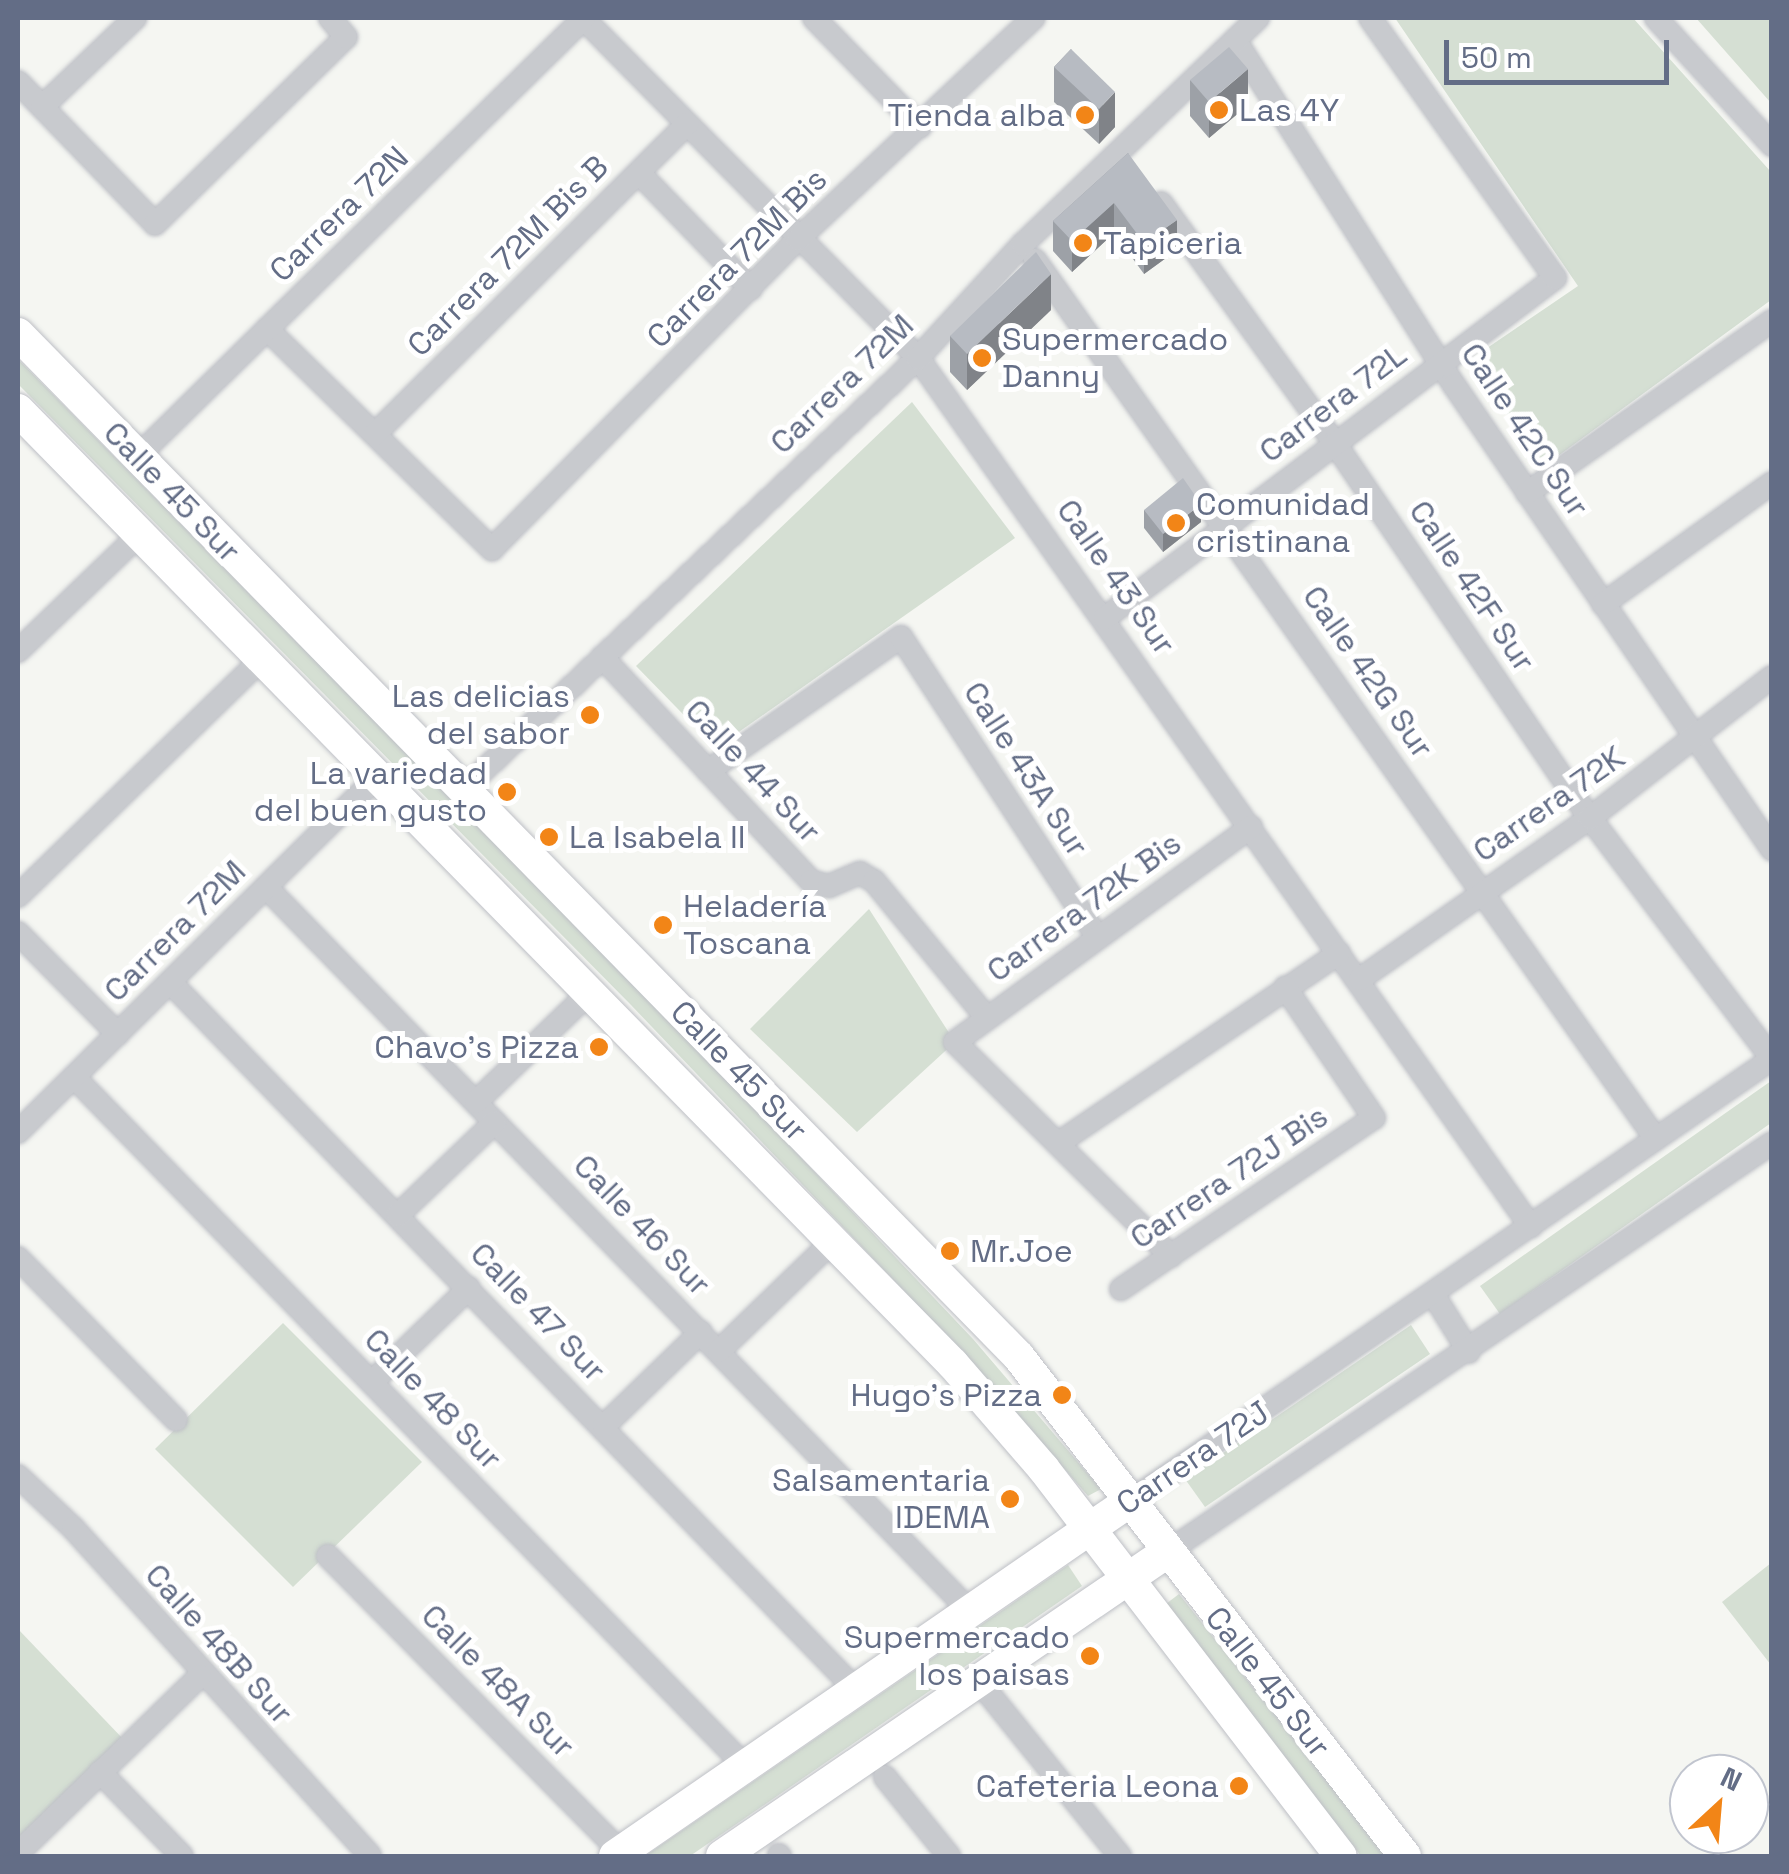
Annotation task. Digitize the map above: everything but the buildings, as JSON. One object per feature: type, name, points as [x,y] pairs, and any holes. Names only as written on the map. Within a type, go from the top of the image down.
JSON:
[{"type":"street","points":[[42,108],[135,18]]},
{"type":"street","points":[[18,82],[155,224],[346,37],[330,18]]},
{"type":"street","name":"Calle 43 Sur","points":[[583,18],[918,358],[1531,1226]]},
{"type":"street","name":"Carrera 72N","points":[[138,456],[583,18]]},
{"type":"street","points":[[814,18],[920,126]]},
{"type":"street","name":"Carrera 72M Bis","points":[[374,434],[492,549],[798,239],[1033,18]]},
{"type":"street","name":"Carrera 72M","points":[[464,790],[918,358],[1024,244],[1132,164],[1235,40],[1258,18]]},
{"type":"street","name":"Carrera 72L","points":[[1105,618],[1554,278],[1370,18]]},
{"type":"street","points":[[1656,18],[1772,145]]},
{"type":"street","name":"Calle 42C Sur","points":[[1235,40],[1439,363],[1692,742],[1715,764],[1772,849]]},
{"type":"street","name":"Carrera 72M Bis B","points":[[374,434],[687,124]]},
{"type":"street","name":"Calle 42F Sur","points":[[1132,164],[1334,442],[1590,818],[1772,1059]]},
{"type":"street","points":[[639,174],[751,289]]},
{"type":"street","name":"Calle 42G Sur","points":[[1024,244],[1656,1139]]},
{"type":"street","points":[[1528,493],[1772,320]]},
{"type":"street","points":[[268,328],[374,434]]},
{"type":"street","name":"Calle 45 Sur","points":[[18,334],[1020,1357],[1166,1552],[1405,1856]]},
{"type":"street","name":"Calle 45 Sur","points":[[18,410],[834,1240],[993,1409],[1341,1856]]},
{"type":"street","points":[[1603,604],[1772,483]]},
{"type":"street","points":[[20,643],[140,534]]},
{"type":"street","name":"Calle 43A Sur","points":[[708,771],[901,637],[1097,937]]},
{"type":"street","name":"Calle 44 Sur","points":[[602,658],[811,881],[828,886],[860,873],[874,880],[986,1017]]},
{"type":"street","points":[[18,896],[262,659]]},
{"type":"street","name":"Carrera 72K","points":[[1360,979],[1590,818],[1772,676]]},
{"type":"street","name":"Carrera 72M","points":[[18,1132],[378,776]]},
{"type":"street","name":"Carrera 72K Bis","points":[[1060,1142],[955,1042],[1251,827]]},
{"type":"street","name":"Calle 46 Sur","points":[[266,886],[970,1610]]},
{"type":"street","points":[[18,933],[118,1034]]},
{"type":"street","points":[[1172,1256],[1060,1142],[1285,986],[1339,954]]},
{"type":"street","name":"Calle 47 Sur","points":[[170,982],[856,1690]]},
{"type":"street","name":"Carrera 72J Bis","points":[[1120,1289],[1374,1118],[1285,986]]},
{"type":"street","points":[[476,1102],[590,992]]},
{"type":"street","name":"Carrera 72J","points":[[618,1854],[1772,1059]]},
{"type":"street","name":"Calle 48 Sur","points":[[74,1077],[745,1766]]},
{"type":"street","points":[[398,1216],[495,1122]]},
{"type":"street","name":"Carrera 72J","points":[[722,1856],[977,1679],[1470,1352],[1772,1143]]},
{"type":"street","points":[[719,1351],[834,1240]]},
{"type":"street","points":[[18,1258],[176,1420]]},
{"type":"street","points":[[372,1382],[469,1288]]},
{"type":"street","points":[[1433,1294],[1470,1352]]},
{"type":"street","points":[[604,1426],[701,1332]]},
{"type":"street","name":"Calle 48B Sur","points":[[18,1476],[73,1528],[200,1676],[370,1856]]},
{"type":"street","name":"Calle 48A Sur","points":[[328,1556],[618,1854]]},
{"type":"street","points":[[18,1853],[200,1676]]},
{"type":"street","points":[[977,1679],[1120,1856]]},
{"type":"street","points":[[100,1772],[182,1856]]},
{"type":"street","points":[[886,1777],[949,1856]]},
{"type":"shaded area","points":[[1395,18],[1633,18],[1771,172],[1771,300],[1543,467],[1471,359],[1578,286]]},
{"type":"shaded area","points":[[1696,18],[1771,18],[1771,103]]},
{"type":"shaded area","points":[[18,359],[679,1029],[973,1339],[1101,1489],[1088,1496],[965,1355],[631,1005],[18,384]]},
{"type":"shaded area","points":[[912,402],[1015,538],[716,748],[636,666]]},
{"type":"shaded area","points":[[869,909],[955,1042],[857,1132],[750,1029]]},
{"type":"shaded area","points":[[1771,1081],[1771,1123],[1500,1314],[1480,1286]]},
{"type":"shaded area","points":[[283,1323],[422,1462],[293,1587],[155,1449]]},
{"type":"shaded area","points":[[1411,1325],[1430,1354],[1205,1507],[1185,1479]]},
{"type":"shaded area","points":[[1771,1563],[1771,1665],[1722,1602]]},
{"type":"shaded area","points":[[1068,1565],[1082,1586],[690,1856],[645,1856]]},
{"type":"shaded area","points":[[1179,1594],[1387,1856],[1361,1856],[1162,1607]]},
{"type":"shaded area","points":[[18,1629],[125,1741],[18,1846]]},
{"type":"place","name":"Las 4Y","points":[[1219,110]]},
{"type":"place","name":"Tienda alba","points":[[1085,115]]},
{"type":"place","name":"Tapiceria","points":[[1083,243]]},
{"type":"place","name":"Supermercado Danny","points":[[982,358]]},
{"type":"place","name":"Comunidad cristinana","points":[[1176,523]]},
{"type":"place","name":"Las delicias del sabor","points":[[590,715]]},
{"type":"place","name":"La variedad del buen gusto","points":[[507,792]]},
{"type":"place","name":"La Isabela II","points":[[549,837]]},
{"type":"place","name":"Heladería Toscana","points":[[663,925]]},
{"type":"place","name":"Chavo’s Pizza","points":[[599,1047]]},
{"type":"place","name":"Mr.Joe","points":[[950,1251]]},
{"type":"place","name":"Hugo’s Pizza","points":[[1062,1395]]},
{"type":"place","name":"Salsamentaria IDEMA","points":[[1010,1499]]},
{"type":"place","name":"Supermercado los paisas","points":[[1090,1656]]},
{"type":"place","name":"Cafeteria Leona","points":[[1239,1786]]}]
